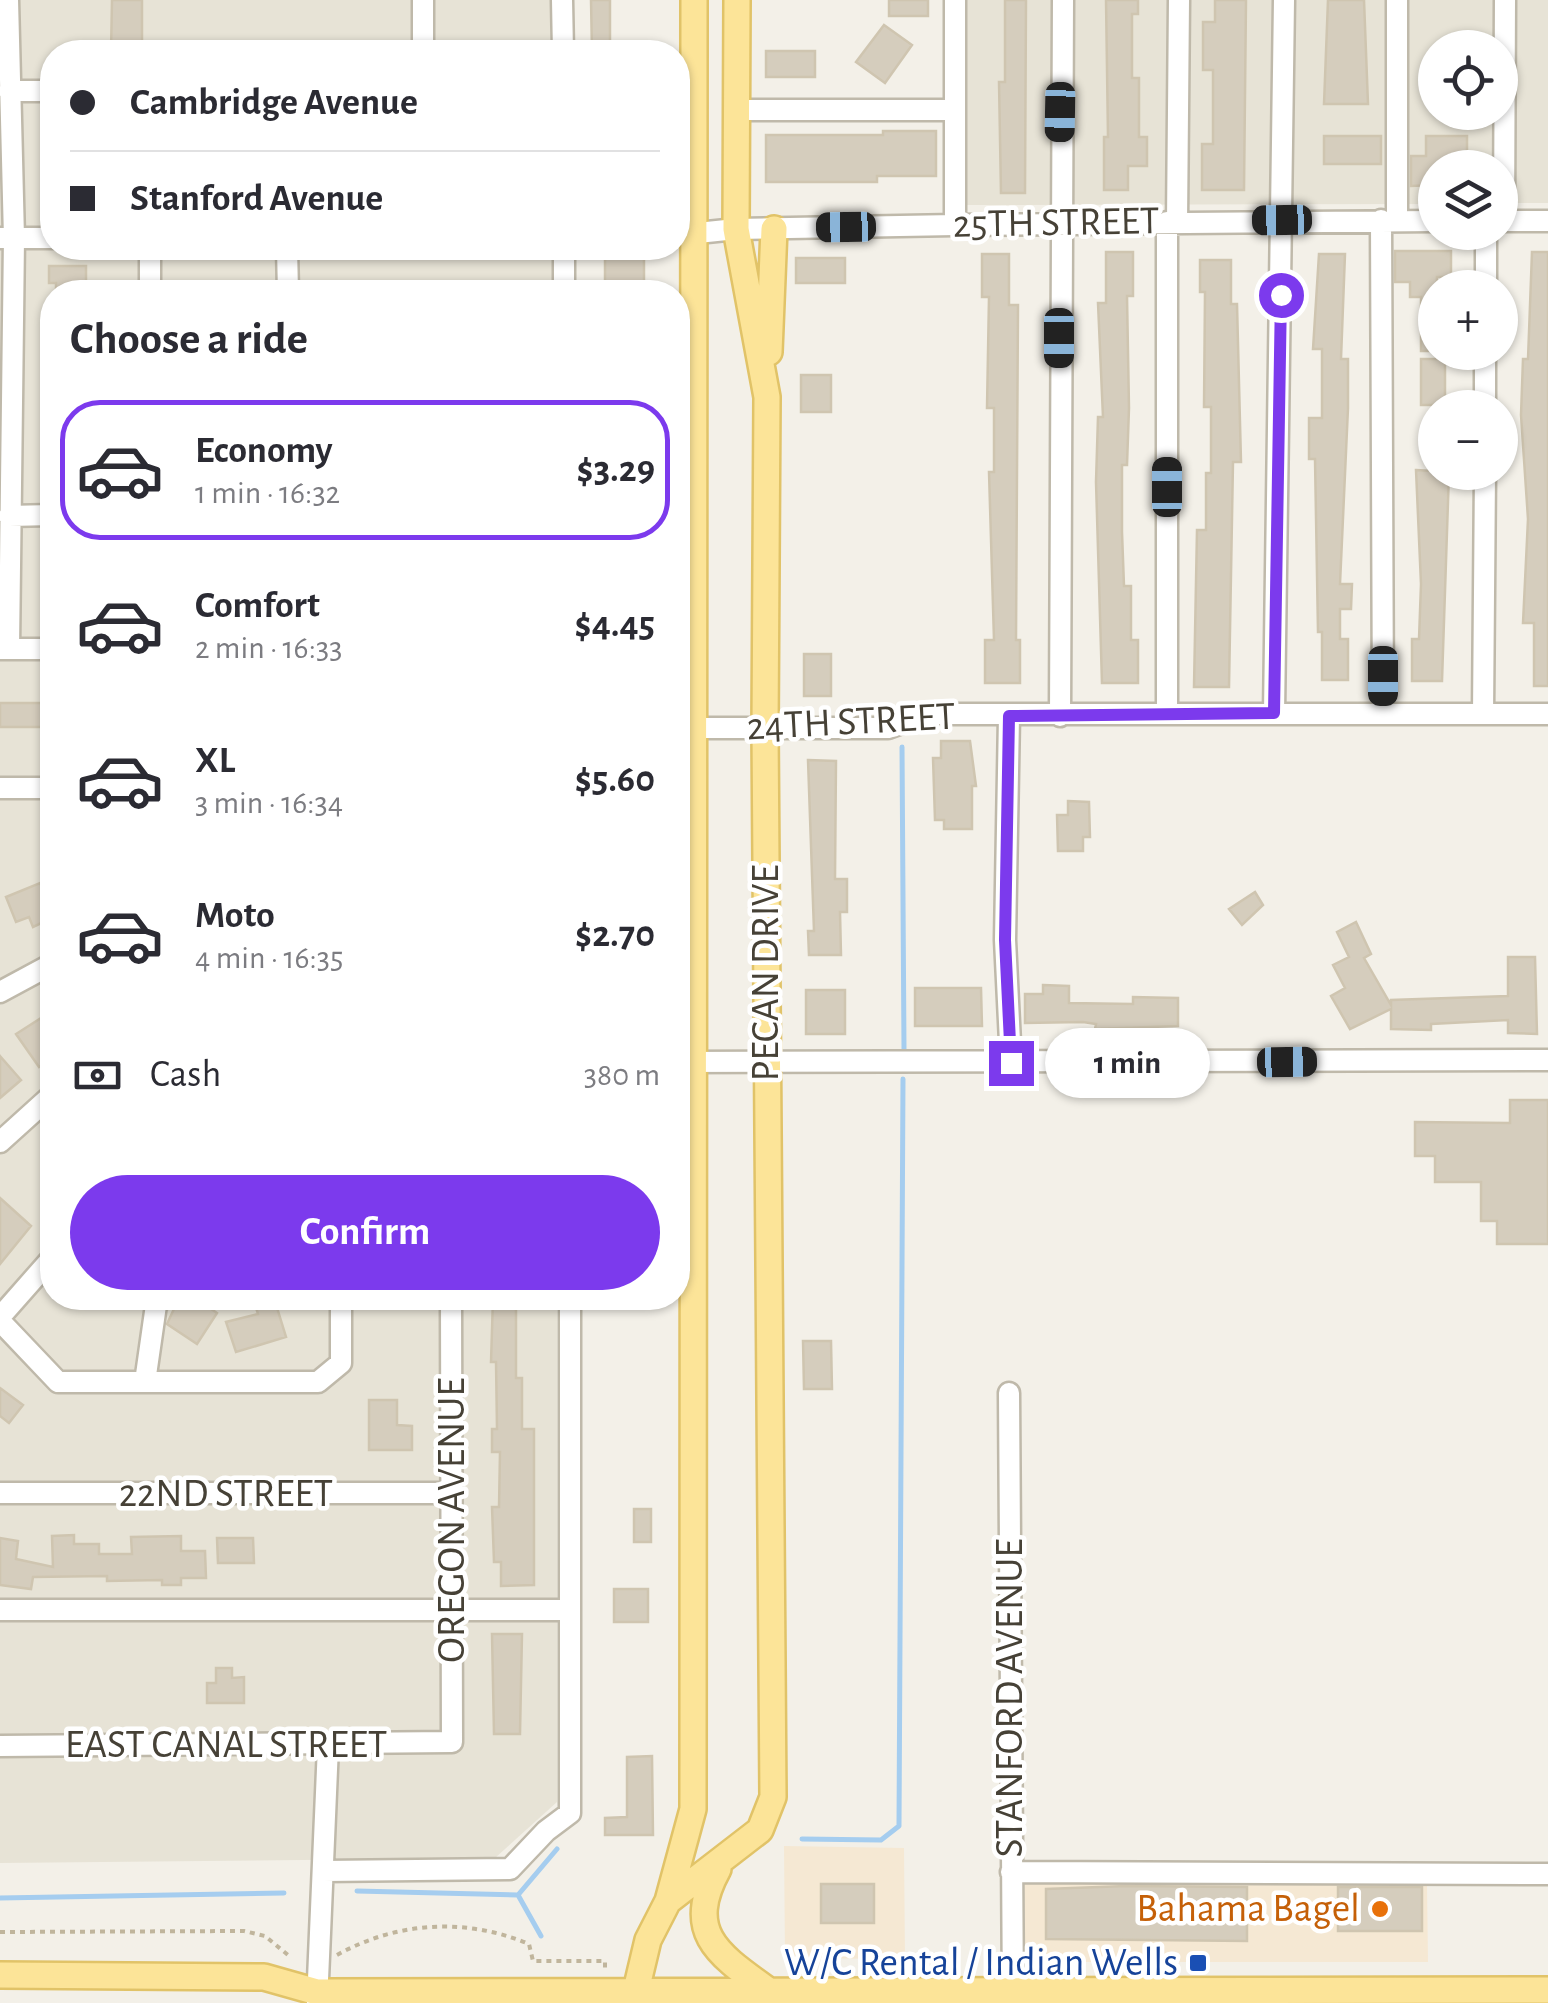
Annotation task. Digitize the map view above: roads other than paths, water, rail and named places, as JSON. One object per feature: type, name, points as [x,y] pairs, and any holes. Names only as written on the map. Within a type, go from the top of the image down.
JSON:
[{"type":"main road","name":"PECAN DRIVE","points":[[690,118],[694,0]]},
{"type":"main road","name":"PECAN DRIVE","points":[[668,1901],[760,1830],[773,1796],[765,730],[767,396],[736,229],[736,0]]},
{"type":"main road","points":[[767,396],[774,229]]},
{"type":"main road","name":"PECAN DRIVE","points":[[690,482],[694,728],[690,862]]},
{"type":"main road","name":"PECAN DRIVE","points":[[634,1997],[648,1940],[668,1901],[693,1809],[687,1310]]},
{"type":"main road","points":[[722,1860],[703,1896],[701,1920],[721,1956],[769,1992]]},
{"type":"main road","points":[[0,1975],[264,1977],[317,1998]]},
{"type":"main road","points":[[282,2003],[317,1998],[605,1991],[634,1997],[769,1992],[798,1997],[1013,1997],[1548,1990]]},
{"type":"main road","points":[[513,1992],[540,2003]]},
{"type":"street","points":[[8,0],[9,516],[4,649],[40,648]]},
{"type":"street","points":[[423,0],[423,40]]},
{"type":"street","points":[[562,0],[563,40]]},
{"type":"street","points":[[955,0],[955,225]]},
{"type":"street","points":[[1060,716],[1058,224],[1063,0]]},
{"type":"street","points":[[1167,714],[1172,222],[1179,0]]},
{"type":"street","points":[[1274,713],[1284,0]]},
{"type":"street","points":[[1383,714],[1389,220],[1397,0]]},
{"type":"street","points":[[1499,150],[1505,0]]},
{"type":"street","points":[[9,91],[40,91]]},
{"type":"street","points":[[736,110],[955,110]]},
{"type":"street","name":"25TH STREET","points":[[690,235],[736,229],[1418,220]]},
{"type":"street","points":[[1518,223],[1548,221]]},
{"type":"street","points":[[7,238],[40,238]]},
{"type":"street","points":[[1483,714],[1484,490]]},
{"type":"street","points":[[9,516],[40,515]]},
{"type":"street","name":"24TH STREET","points":[[694,728],[888,728],[926,714],[1548,714]]},
{"type":"street","points":[[1009,716],[1005,940],[1011,1063]]},
{"type":"street","points":[[0,788],[40,788]]},
{"type":"street","points":[[0,992],[40,970]]},
{"type":"street","points":[[690,1062],[1548,1060]]},
{"type":"street","points":[[0,1142],[40,1106]]},
{"type":"street","points":[[40,1272],[0,1319],[58,1382],[318,1382],[341,1363],[341,1310]]},
{"type":"street","points":[[145,1382],[155,1310]]},
{"type":"street","name":"OREGON AVENUE","points":[[451,1310],[452,1742]]},
{"type":"street","points":[[324,1871],[510,1869],[546,1831],[570,1813],[570,1310]]},
{"type":"street","name":"STANFORD AVENUE","points":[[1008,1392],[1013,1997]]},
{"type":"street","name":"22ND STREET","points":[[0,1493],[453,1493]]},
{"type":"street","points":[[0,1610],[570,1610]]},
{"type":"street","name":"EAST CANAL STREET","points":[[0,1746],[452,1742]]},
{"type":"street","points":[[317,1998],[317,1916],[324,1871],[328,1746]]},
{"type":"street","points":[[1011,1872],[1548,1874]]},
{"type":"waterway","points":[[902,747],[904,1049]]},
{"type":"waterway","points":[[802,1839],[881,1840],[899,1826],[903,1079]]},
{"type":"waterway","points":[[518,1895],[557,1849]]},
{"type":"waterway","points":[[357,1891],[518,1895],[541,1936]]},
{"type":"waterway","points":[[0,1898],[284,1893]]},
{"type":"place","name":"Bahama Bagel","points":[[1380,1909]]},
{"type":"place","name":"W/C Rental / Indian Wells","points":[[1198,1963]]}]
